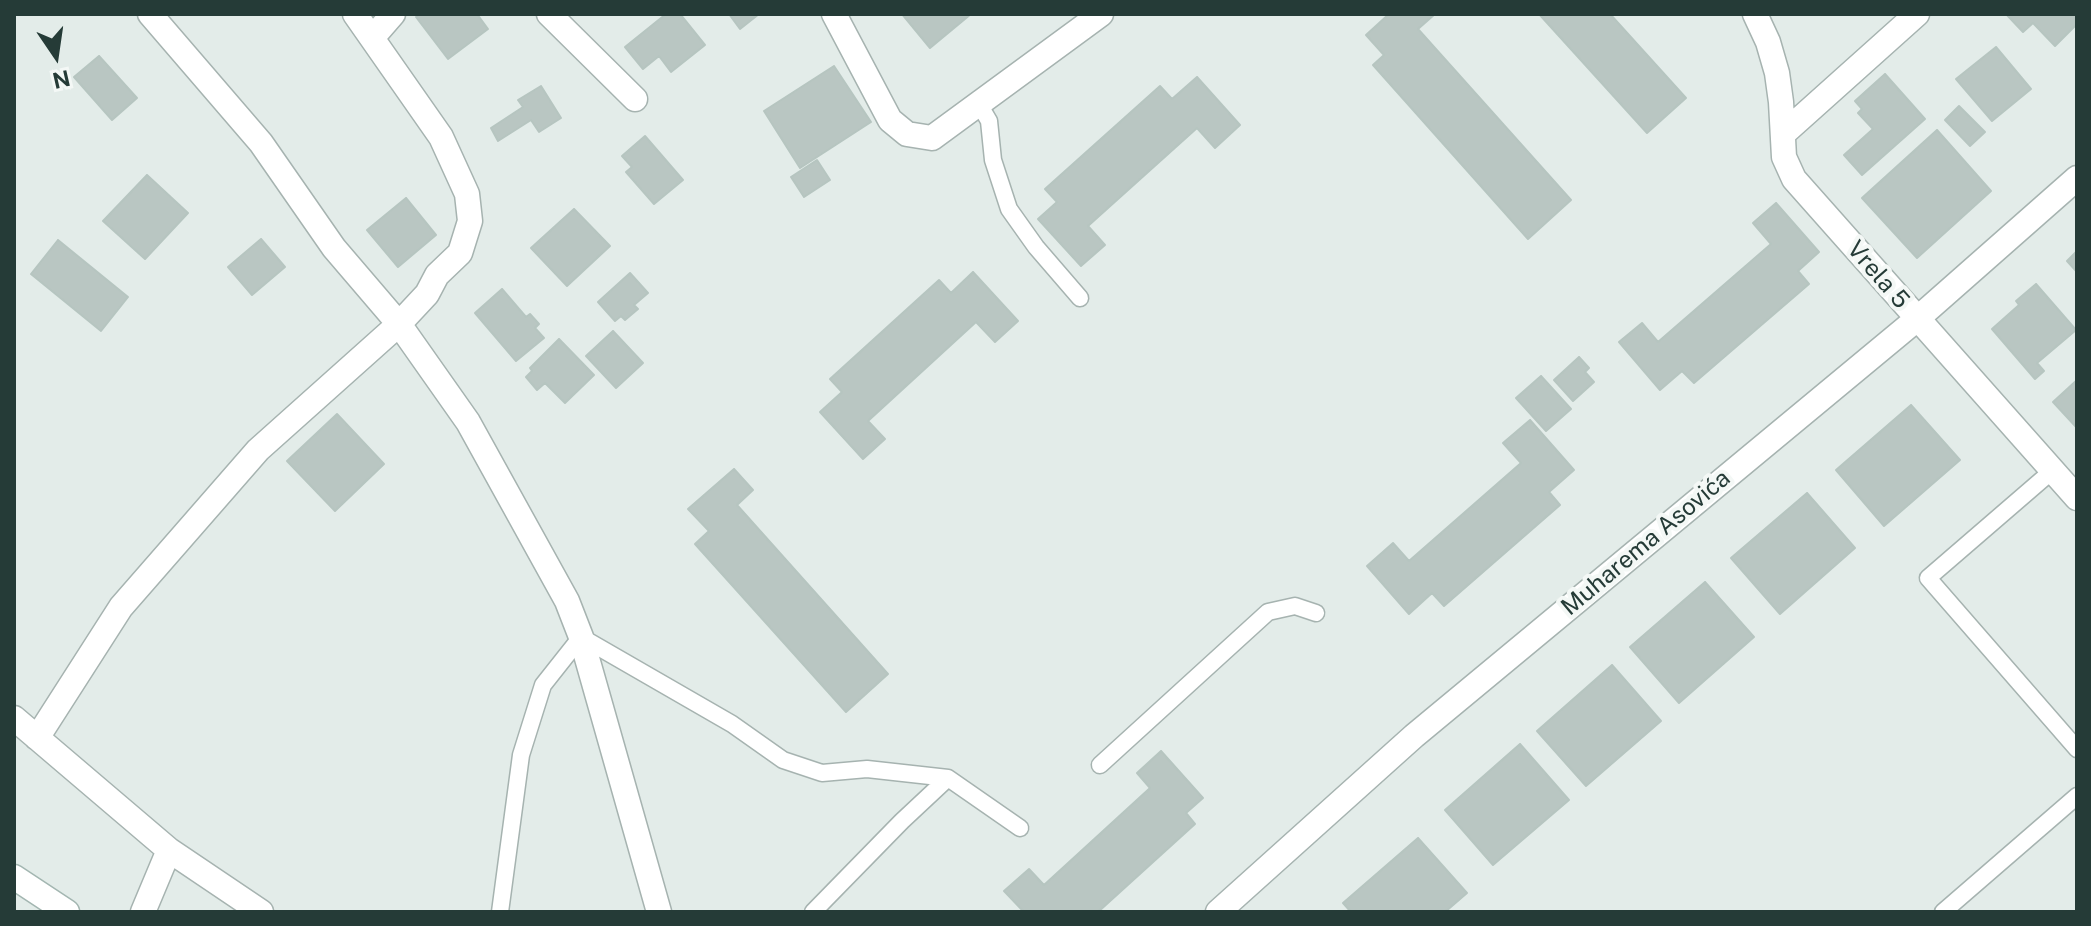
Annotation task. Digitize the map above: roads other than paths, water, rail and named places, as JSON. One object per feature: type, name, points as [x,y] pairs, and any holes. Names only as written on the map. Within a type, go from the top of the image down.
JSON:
[{"type":"street","points":[[150,14],[261,143],[334,248],[399,324],[468,422],[549,566],[581,637],[659,912]]},
{"type":"street","points":[[37,738],[121,607],[258,450],[399,324],[427,294],[437,275],[460,253],[470,221],[467,194],[441,137],[355,14]]},
{"type":"street","points":[[373,37],[393,14]]},
{"type":"street","points":[[549,14],[635,99]]},
{"type":"street","points":[[834,14],[890,120],[907,134],[932,138],[1101,14]]},
{"type":"street","name":"Vrela 5","points":[[1755,14],[1777,73],[1784,157],[1794,179],[2077,498]]},
{"type":"street","points":[[1783,134],[1917,14]]},
{"type":"street","name":"Muharema Asovića","points":[[1218,912],[1414,736],[1917,319],[2077,178]]},
{"type":"street","points":[[14,718],[169,850],[261,912]]},
{"type":"street","points":[[143,912],[169,850]]},
{"type":"street","points":[[14,877],[67,912]]},
{"type":"lane","points":[[979,104],[989,121],[993,160],[1009,209],[1036,247],[1080,298]]},
{"type":"lane","points":[[2052,471],[1928,578],[2077,749]]},
{"type":"lane","points":[[1100,765],[1268,612],[1295,606],[1316,613]]},
{"type":"lane","points":[[500,912],[521,755],[543,685],[581,637],[732,724],[783,760],[822,773],[867,769],[948,778],[1020,828]]},
{"type":"lane","points":[[813,912],[948,778]]},
{"type":"lane","points":[[1943,912],[2077,796]]}]
